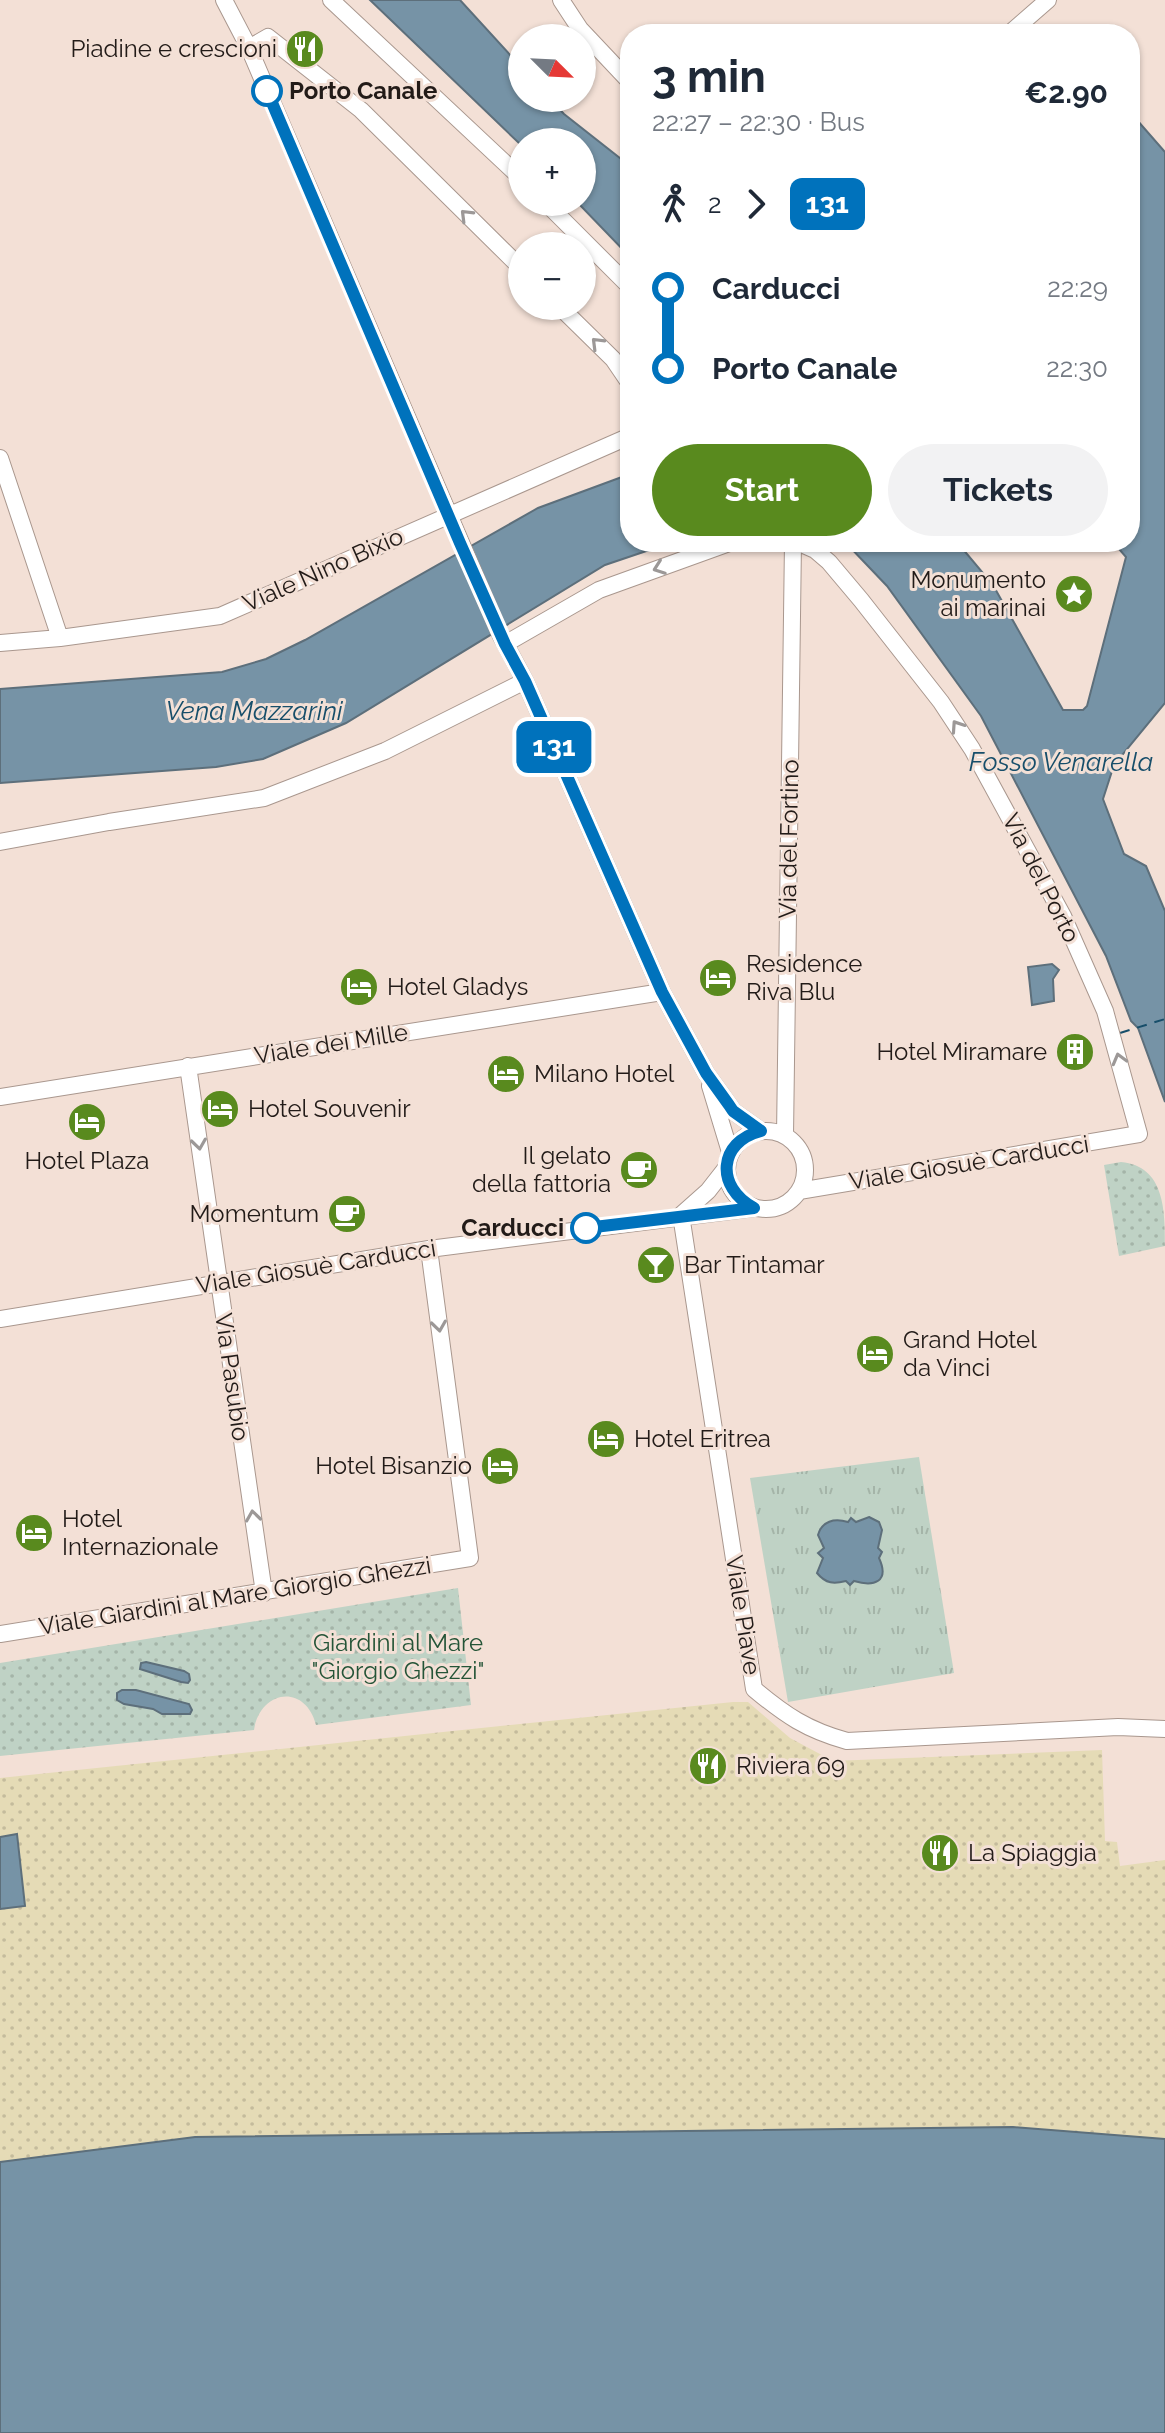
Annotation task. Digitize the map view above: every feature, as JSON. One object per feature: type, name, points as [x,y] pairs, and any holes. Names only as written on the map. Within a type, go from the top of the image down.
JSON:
[{"type":"street","points":[[224,0],[249,48],[460,543],[525,681],[662,992],[706,1073],[733,1111],[761,1131]]},
{"type":"street","points":[[331,0],[508,166]]},
{"type":"street","points":[[561,0],[580,29],[620,71]]},
{"type":"street","points":[[1020,24],[1048,0]]},
{"type":"street","points":[[249,48],[268,37],[361,110],[508,255]]},
{"type":"street","points":[[559,216],[620,277]]},
{"type":"street","points":[[573,320],[620,369]]},
{"type":"street","name":"Viale Nino Bixio","points":[[0,643],[220,616],[620,440]]},
{"type":"street","points":[[0,458],[60,638]]},
{"type":"street","points":[[505,644],[599,590],[704,552]]},
{"type":"street","name":"Via del Fortino","points":[[785,1136],[795,552]]},
{"type":"street","name":"Via del Porto","points":[[817,552],[853,590],[941,702],[972,749],[1063,916],[1105,1011],[1139,1134]]},
{"type":"street","points":[[0,842],[264,798],[385,751],[525,681]]},
{"type":"street","name":"Viale dei Mille","points":[[0,1097],[662,992]]},
{"type":"street","name":"Via Pasubio","points":[[188,1066],[264,1593]]},
{"type":"street","points":[[681,1215],[708,1191],[728,1160],[738,1142],[749,1134],[774,1131],[785,1136],[802,1154],[805,1166],[799,1191],[779,1207],[754,1208],[733,1193],[728,1181],[728,1160],[706,1073]]},
{"type":"street","name":"Viale Giosuè Carducci","points":[[799,1191],[1139,1134]]},
{"type":"street","name":"Viale Giosuè Carducci","points":[[0,1319],[429,1249],[754,1208]]},
{"type":"street","name":"Viale Piave","points":[[681,1215],[754,1689],[788,1717],[816,1732],[847,1741],[1118,1727],[1165,1729]]},
{"type":"street","name":"Viale Giardini al Mare Giorgio Ghezzi","points":[[0,1634],[470,1558],[429,1249]]},
{"type":"green space","points":[[1121,1162],[1136,1165],[1146,1172],[1160,1192],[1165,1246],[1119,1256],[1104,1165]]},
{"type":"green space","points":[[919,1457],[954,1673],[788,1702],[750,1478]]},
{"type":"green space","name":"Giardini al Mare \"Giorgio Ghezzi\"","points":[[458,1588],[471,1705],[316,1725],[303,1702],[283,1697],[265,1706],[254,1730],[0,1756],[0,1663]]},
{"type":"sand","points":[[748,1702],[790,1738],[833,1761],[1102,1750],[1105,1841],[1117,1842],[1120,1866],[1165,1860],[1165,2139],[1013,2127],[195,2137],[0,2162],[0,1778]]},
{"type":"water","points":[[370,0],[460,0],[508,53],[508,112],[564,114],[582,128],[508,128],[508,133]]},
{"type":"water","name":"Fosso Venarella","points":[[1140,123],[1165,152],[1165,703],[1114,765],[1103,799],[1124,854],[1146,866],[1165,911],[1165,1102],[1138,1028],[1131,1021],[1106,956],[981,716],[887,586],[855,552],[965,552],[993,585],[1063,710],[1083,710],[1087,706],[1126,557],[1122,552],[1140,552]]},
{"type":"water","points":[[596,139],[620,158],[620,247],[590,216],[596,216]]},
{"type":"water","name":"Vena Mazzarini","points":[[620,478],[620,552],[643,552],[605,565],[346,723],[263,759],[216,767],[0,783],[0,689],[222,672],[266,659],[538,508]]},
{"type":"water","points":[[1052,964],[1059,970],[1053,979],[1054,1001],[1032,1005],[1028,967]]},
{"type":"water","points":[[869,1517],[879,1522],[882,1530],[878,1548],[882,1552],[879,1558],[883,1573],[881,1577],[874,1583],[854,1581],[850,1585],[846,1581],[834,1583],[824,1579],[817,1573],[823,1558],[818,1553],[824,1548],[818,1535],[822,1526],[838,1520],[848,1522],[851,1518],[856,1522]]},
{"type":"water","points":[[141,1663],[184,1671],[189,1674],[190,1680],[188,1683],[181,1682],[140,1669]]},
{"type":"water","points":[[136,1690],[189,1704],[192,1710],[190,1714],[162,1714],[153,1709],[124,1704],[117,1700],[117,1693]]},
{"type":"water","points":[[17,1834],[25,1906],[0,1909],[0,1837]]},
{"type":"water","points":[[1013,2127],[1165,2139],[1165,2433],[0,2433],[0,2162],[195,2137]]},
{"type":"ferry route","points":[[1120,1033],[1165,1019]]},
{"type":"bus line","name":"131","points":[[267,91],[460,543],[525,681],[662,992],[706,1073],[733,1111],[761,1131],[749,1134],[738,1142],[730,1152],[726,1168],[733,1193],[754,1208],[586,1228]]},
{"type":"place","name":"Piadine e crescioni","points":[[305,49]]},
{"type":"place","name":"Porto Canale","points":[[267,91]]},
{"type":"place","name":"Monumento ai marinai","points":[[1074,594]]},
{"type":"place","name":"Residence Riva Blu","points":[[718,978]]},
{"type":"place","name":"Hotel Gladys","points":[[359,987]]},
{"type":"place","name":"Hotel Miramare","points":[[1075,1052]]},
{"type":"place","name":"Milano Hotel","points":[[506,1074]]},
{"type":"place","name":"Hotel Souvenir","points":[[220,1109]]},
{"type":"place","name":"Hotel Plaza","points":[[87,1122]]},
{"type":"place","name":"Il gelato della fattoria","points":[[639,1170]]},
{"type":"place","name":"Momentum","points":[[347,1214]]},
{"type":"place","name":"Carducci","points":[[586,1228]]},
{"type":"place","name":"Bar Tintamar","points":[[656,1265]]},
{"type":"place","name":"Grand Hotel da Vinci","points":[[875,1354]]},
{"type":"place","name":"Hotel Eritrea","points":[[606,1439]]},
{"type":"place","name":"Hotel Bisanzio","points":[[500,1466]]},
{"type":"place","name":"Hotel Internazionale","points":[[34,1533]]},
{"type":"place","name":"Riviera 69","points":[[708,1766]]},
{"type":"place","name":"La Spiaggia","points":[[940,1853]]}]
